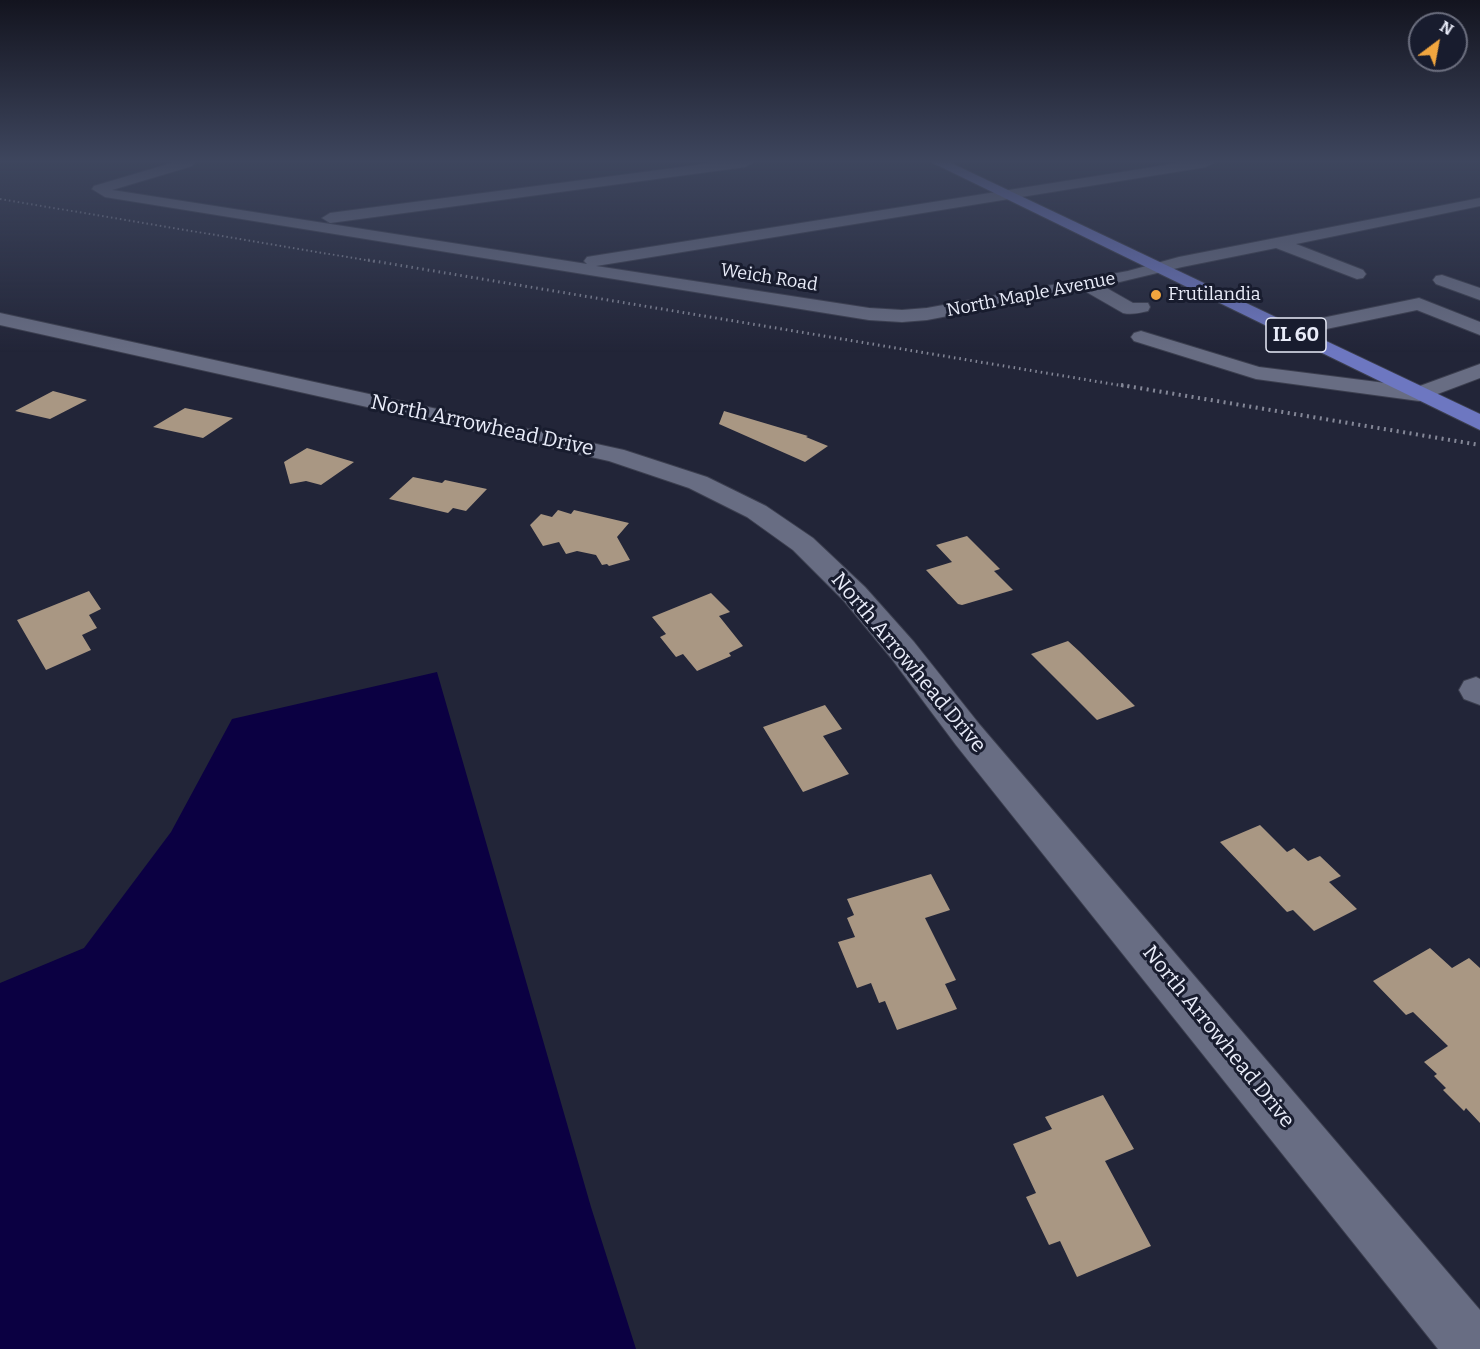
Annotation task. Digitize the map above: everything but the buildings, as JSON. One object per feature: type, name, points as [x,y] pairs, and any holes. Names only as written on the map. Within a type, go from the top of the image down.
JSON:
[{"type":"main road","name":"IL 60","points":[[1070,226],[1480,423]]},
{"type":"street","name":"Weich Road","points":[[311,226],[869,314],[902,316]]},
{"type":"street","points":[[578,268],[601,259],[810,226]]},
{"type":"street","name":"North Maple Avenue","points":[[902,316],[927,314],[1130,276],[1158,268],[1358,226]]},
{"type":"street","points":[[1277,242],[1358,274]]},
{"type":"street","points":[[1442,280],[1480,294]]},
{"type":"street","points":[[1085,284],[1130,309],[1141,307]]},
{"type":"street","points":[[1288,331],[1419,304],[1480,329]]},
{"type":"street","name":"North Arrowhead Drive","points":[[0,319],[615,455],[692,480],[774,522],[801,543],[844,583],[896,644],[968,735],[1475,1349]]},
{"type":"street","points":[[1141,337],[1256,374],[1419,394],[1480,370]]},
{"type":"shaded area","points":[[437,672],[591,1207],[636,1349],[0,1349],[0,983],[84,948],[171,832],[232,719]]},
{"type":"railway","points":[[161,226],[377,262]]},
{"type":"railway","points":[[368,260],[1130,387]]},
{"type":"railway","points":[[1121,385],[1480,445]]},
{"type":"place","name":"Frutilandia","points":[[1156,295]]}]
